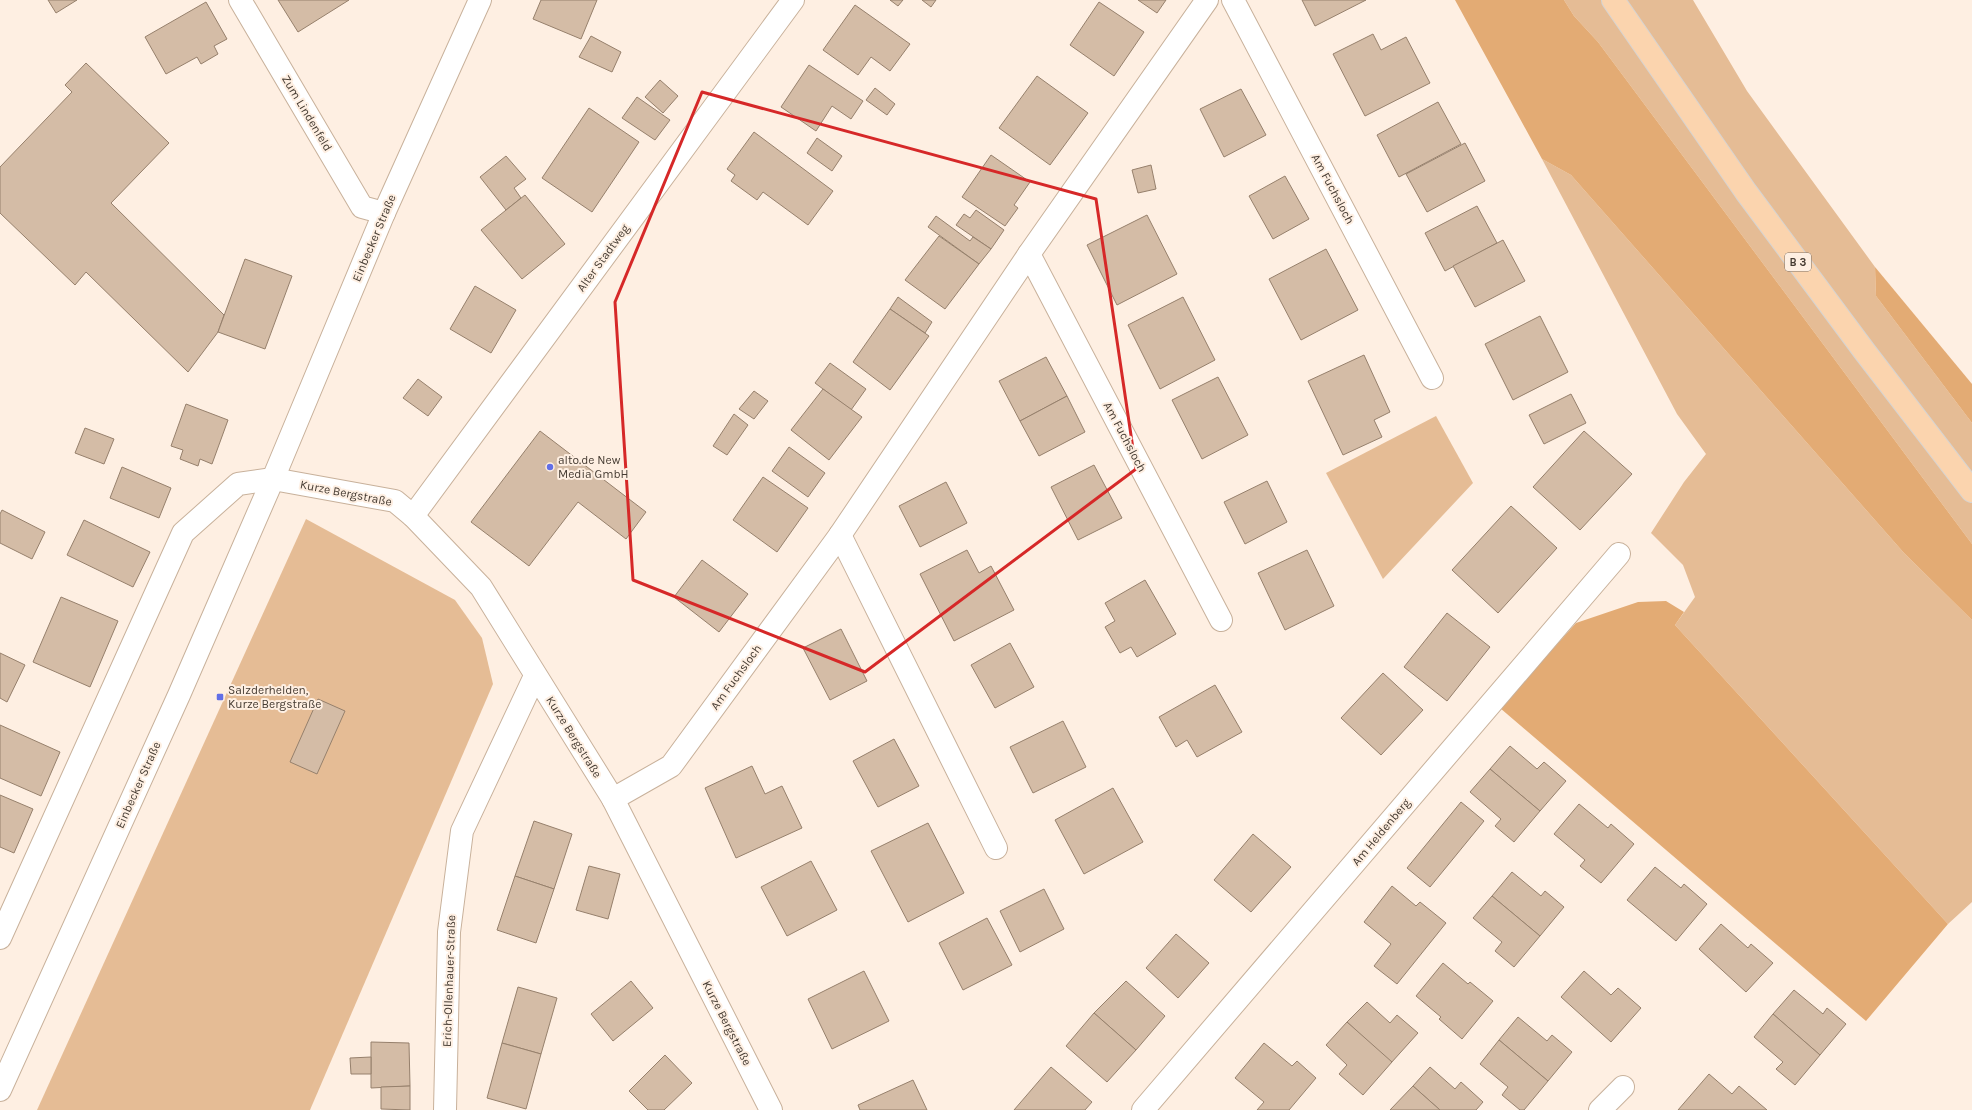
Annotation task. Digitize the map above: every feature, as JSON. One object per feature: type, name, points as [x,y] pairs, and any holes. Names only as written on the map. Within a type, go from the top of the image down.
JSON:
[{"type":"main road","name":"B 3","points":[[1613,0],[1631,28],[1755,204],[1865,352],[1972,491]]},
{"type":"main road","points":[[1623,0],[1631,28]]},
{"type":"street","name":"Zum Lindenfeld","points":[[240,0],[362,207],[384,213]]},
{"type":"street","name":"Einbecker Straße","points":[[0,1090],[176,702],[273,479],[384,213],[480,0]]},
{"type":"street","name":"Alter Stadtweg","points":[[413,516],[793,0]]},
{"type":"street","name":"Am Fuchsloch","points":[[613,799],[671,766],[840,534],[1029,254],[1207,0]]},
{"type":"street","name":"Am Fuchsloch","points":[[1233,0],[1432,378]]},
{"type":"street","name":"Am Fuchsloch","points":[[1029,254],[1221,620]]},
{"type":"street","name":"Kurze Bergstraße","points":[[273,479],[395,501],[413,516],[481,588],[613,799],[771,1110]]},
{"type":"street","points":[[0,938],[183,533],[238,484],[273,479]]},
{"type":"street","points":[[840,534],[996,848]]},
{"type":"street","name":"Am Heldenberg","points":[[1143,1110],[1619,554]]},
{"type":"street","name":"Erich-Ollenhauer-Straße","points":[[445,1110],[449,932],[462,831],[535,676]]},
{"type":"street","points":[[1600,1110],[1623,1087]]},
{"type":"highlighted area","points":[[702,92],[1096,199],[1136,469],[865,672],[633,580],[615,302]]},
{"type":"shaded area","points":[[1455,0],[1564,0],[1574,16],[1598,42],[1972,544],[1972,620],[1904,553],[1571,175],[1542,159]]},
{"type":"shaded area","points":[[1564,0],[1693,0],[1747,91],[1875,267],[1876,296],[1972,423],[1972,544],[1598,42],[1574,16]]},
{"type":"shaded area","points":[[1542,159],[1571,175],[1904,553],[1972,620],[1972,902],[1948,924],[1675,625],[1695,597],[1683,565],[1651,533],[1684,482],[1706,454],[1677,414]]},
{"type":"shaded area","points":[[1875,267],[1972,384],[1972,423],[1876,296]]},
{"type":"shaded area","points":[[1436,416],[1473,483],[1383,579],[1326,473]]},
{"type":"shaded area","points":[[306,519],[455,600],[482,638],[493,684],[310,1110],[37,1110]]},
{"type":"shaded area","points":[[1666,601],[1684,612],[1675,625],[1948,924],[1866,1021],[1500,708],[1576,623],[1638,602]]},
{"type":"building","points":[[48,0],[77,0],[56,13]]},
{"type":"building","points":[[278,0],[349,0],[298,32]]},
{"type":"building","points":[[541,0],[597,0],[581,39],[533,19]]},
{"type":"building","points":[[890,0],[903,0],[898,6]]},
{"type":"building","points":[[922,0],[936,0],[931,7]]},
{"type":"building","points":[[1138,0],[1166,0],[1157,13]]},
{"type":"building","points":[[1302,0],[1366,0],[1315,26]]},
{"type":"building","points":[[206,2],[227,39],[214,46],[218,54],[201,64],[197,57],[166,74],[145,37]]},
{"type":"building","points":[[1099,2],[1144,32],[1114,76],[1070,45]]},
{"type":"building","points":[[855,5],[910,44],[890,71],[871,57],[858,75],[823,50]]},
{"type":"building","points":[[1373,34],[1381,50],[1406,37],[1430,83],[1365,116],[1333,54]]},
{"type":"building","points":[[591,36],[621,52],[612,72],[579,57]]},
{"type":"building","points":[[86,63],[169,143],[111,203],[224,315],[218,332],[188,372],[86,272],[75,285],[0,213],[0,167],[72,92],[65,85]]},
{"type":"building","points":[[809,65],[863,101],[851,119],[832,106],[816,131],[781,107]]},
{"type":"building","points":[[1037,76],[1088,113],[1050,165],[999,128]]},
{"type":"building","points":[[660,80],[678,96],[663,113],[645,97]]},
{"type":"building","points":[[875,88],[895,104],[887,115],[866,100]]},
{"type":"building","points":[[1241,89],[1266,135],[1224,157],[1200,109]]},
{"type":"building","points":[[637,97],[670,120],[655,140],[622,118]]},
{"type":"building","points":[[1438,102],[1461,144],[1399,177],[1377,135]]},
{"type":"building","points":[[589,108],[639,142],[592,212],[542,178]]},
{"type":"building","points":[[754,132],[833,191],[808,225],[763,192],[757,200],[731,181],[735,175],[727,169]]},
{"type":"building","points":[[817,138],[842,156],[832,171],[807,153]]},
{"type":"building","points":[[1465,143],[1485,181],[1427,212],[1406,174]]},
{"type":"building","points":[[991,155],[1030,182],[1014,205],[1018,208],[1005,226],[962,197]]},
{"type":"building","points":[[506,156],[526,179],[514,188],[521,198],[506,210],[480,177]]},
{"type":"building","points":[[1151,165],[1156,189],[1138,193],[1132,170]]},
{"type":"building","points":[[1285,176],[1309,219],[1273,239],[1249,196]]},
{"type":"building","points":[[525,195],[565,244],[522,279],[481,230]]},
{"type":"building","points":[[1477,206],[1497,243],[1445,271],[1425,233]]},
{"type":"building","points":[[976,210],[1004,230],[991,249],[956,225],[964,214],[970,218]]},
{"type":"building","points":[[1147,215],[1177,274],[1117,305],[1087,245]]},
{"type":"building","points":[[936,216],[970,241],[973,237],[991,249],[979,264],[928,227]]},
{"type":"building","points":[[939,236],[979,264],[945,309],[905,280]]},
{"type":"building","points":[[1503,240],[1525,281],[1475,307],[1453,266]]},
{"type":"building","points":[[1326,249],[1358,310],[1301,340],[1269,279]]},
{"type":"building","points":[[245,259],[292,276],[265,349],[218,332]]},
{"type":"building","points":[[475,286],[516,310],[491,353],[450,329]]},
{"type":"building","points":[[898,297],[932,322],[925,333],[890,309]]},
{"type":"building","points":[[1183,297],[1215,360],[1160,389],[1128,325]]},
{"type":"building","points":[[890,309],[929,336],[890,390],[853,362]]},
{"type":"building","points":[[1540,316],[1568,372],[1513,400],[1485,344]]},
{"type":"building","points":[[1364,355],[1390,412],[1374,420],[1382,437],[1343,455],[1308,381]]},
{"type":"building","points":[[1046,357],[1067,396],[1020,421],[999,381]]},
{"type":"building","points":[[830,363],[866,389],[851,410],[815,383]]},
{"type":"building","points":[[1218,377],[1248,435],[1202,459],[1172,400]]},
{"type":"building","points":[[418,379],[442,397],[428,416],[403,398]]},
{"type":"building","points":[[823,389],[862,417],[829,460],[791,430]]},
{"type":"building","points":[[754,391],[768,401],[754,419],[739,409]]},
{"type":"building","points":[[1571,394],[1586,423],[1544,444],[1529,415]]},
{"type":"building","points":[[1067,396],[1085,432],[1039,456],[1020,421]]},
{"type":"building","points":[[186,404],[228,420],[212,464],[200,459],[198,466],[180,459],[183,450],[171,446]]},
{"type":"building","points":[[734,414],[748,425],[727,455],[713,446]]},
{"type":"building","points":[[85,428],[114,439],[104,464],[75,453]]},
{"type":"building","name":"alto.de New Media GmbH","points":[[540,431],[646,512],[626,539],[578,502],[529,566],[471,522]]},
{"type":"building","points":[[1584,431],[1632,474],[1580,530],[1533,487]]},
{"type":"building","points":[[789,447],[825,473],[808,497],[772,471]]},
{"type":"building","points":[[1094,465],[1122,518],[1078,540],[1051,487]]},
{"type":"building","points":[[122,467],[171,488],[159,518],[110,498]]},
{"type":"building","points":[[763,477],[808,508],[777,552],[733,520]]},
{"type":"building","points":[[1267,481],[1287,522],[1245,544],[1224,502]]},
{"type":"building","points":[[946,482],[967,523],[920,547],[899,506]]},
{"type":"building","points":[[1511,506],[1557,548],[1498,613],[1452,570]]},
{"type":"building","points":[[2,510],[45,532],[32,559],[0,543],[0,514]]},
{"type":"building","points":[[84,520],[150,552],[133,587],[67,555]]},
{"type":"building","points":[[967,550],[979,573],[991,566],[1014,610],[954,641],[920,574]]},
{"type":"building","points":[[1307,550],[1334,606],[1285,630],[1258,573]]},
{"type":"building","points":[[702,560],[748,594],[719,632],[674,597]]},
{"type":"building","points":[[1145,580],[1176,634],[1137,657],[1131,647],[1120,653],[1105,627],[1115,621],[1105,603]]},
{"type":"building","points":[[61,597],[118,621],[90,687],[33,662]]},
{"type":"building","points":[[1447,613],[1490,647],[1447,701],[1404,667]]},
{"type":"building","points":[[841,629],[867,681],[830,700],[803,648]]},
{"type":"building","points":[[1010,643],[1034,687],[995,708],[971,665]]},
{"type":"building","points":[[0,653],[25,665],[7,702],[0,698]]},
{"type":"building","points":[[1383,673],[1423,710],[1381,755],[1341,718]]},
{"type":"building","points":[[1215,685],[1242,732],[1197,757],[1187,740],[1176,747],[1159,717]]},
{"type":"building","points":[[318,699],[345,711],[317,774],[290,762]]},
{"type":"building","points":[[1063,721],[1086,767],[1033,793],[1010,747]]},
{"type":"building","points":[[0,725],[60,752],[41,796],[0,778]]},
{"type":"building","points":[[894,739],[919,786],[878,807],[853,761]]},
{"type":"building","points":[[1510,746],[1537,769],[1544,762],[1566,781],[1540,811],[1490,769]]},
{"type":"building","points":[[752,766],[765,794],[782,786],[802,828],[736,858],[705,788]]},
{"type":"building","points":[[1490,769],[1540,811],[1514,842],[1495,826],[1501,819],[1470,792]]},
{"type":"building","points":[[1113,788],[1143,842],[1084,874],[1055,820]]},
{"type":"building","points":[[0,795],[33,809],[14,853],[0,847]]},
{"type":"building","points":[[1461,802],[1484,821],[1430,887],[1407,868]]},
{"type":"building","points":[[1579,804],[1608,828],[1611,824],[1634,844],[1601,883],[1580,866],[1585,860],[1554,834]]},
{"type":"building","points":[[534,821],[572,834],[554,889],[515,876]]},
{"type":"building","points":[[928,823],[964,893],[908,922],[871,851]]},
{"type":"building","points":[[1253,834],[1291,867],[1251,912],[1214,880]]},
{"type":"building","points":[[811,861],[837,910],[787,936],[761,887]]},
{"type":"building","points":[[589,866],[620,874],[608,919],[576,910]]},
{"type":"building","points":[[1655,867],[1681,888],[1684,884],[1707,904],[1676,941],[1627,900]]},
{"type":"building","points":[[1512,872],[1541,896],[1545,891],[1564,907],[1540,936],[1492,896]]},
{"type":"building","points":[[515,876],[554,889],[536,943],[497,930]]},
{"type":"building","points":[[1392,886],[1416,906],[1420,902],[1446,923],[1397,984],[1374,966],[1391,944],[1364,922]]},
{"type":"building","points":[[1044,889],[1064,929],[1020,952],[1000,911]]},
{"type":"building","points":[[1492,896],[1540,936],[1514,967],[1495,951],[1502,942],[1473,918]]},
{"type":"building","points":[[987,918],[1012,965],[963,990],[939,943]]},
{"type":"building","points":[[1721,924],[1748,948],[1751,944],[1773,963],[1746,992],[1699,949]]},
{"type":"building","points":[[1176,934],[1209,963],[1178,998],[1146,968]]},
{"type":"building","points":[[1443,963],[1468,984],[1470,982],[1493,1001],[1462,1039],[1439,1019],[1441,1017],[1416,996]]},
{"type":"building","points":[[864,971],[889,1021],[832,1049],[808,999]]},
{"type":"building","points":[[1584,971],[1611,995],[1618,988],[1641,1008],[1611,1042],[1561,997]]},
{"type":"building","points":[[631,981],[653,1008],[613,1041],[591,1014]]},
{"type":"building","points":[[1126,981],[1165,1016],[1136,1050],[1094,1013]]},
{"type":"building","points":[[518,987],[557,998],[541,1054],[502,1043]]},
{"type":"building","points":[[1794,990],[1823,1014],[1827,1008],[1846,1024],[1820,1055],[1773,1014]]},
{"type":"building","points":[[1367,1002],[1390,1023],[1397,1015],[1418,1033],[1391,1063],[1347,1022]]},
{"type":"building","points":[[1094,1013],[1136,1050],[1107,1082],[1066,1046]]},
{"type":"building","points":[[1773,1014],[1820,1055],[1795,1085],[1776,1069],[1783,1062],[1754,1037]]},
{"type":"building","points":[[1518,1017],[1547,1041],[1552,1035],[1572,1052],[1548,1081],[1499,1040]]},
{"type":"building","points":[[1347,1022],[1392,1062],[1363,1095],[1339,1074],[1347,1065],[1326,1045]]},
{"type":"building","points":[[1499,1040],[1548,1081],[1524,1110],[1520,1110],[1502,1095],[1508,1087],[1480,1064]]},
{"type":"building","points":[[371,1042],[409,1043],[410,1086],[371,1088]]},
{"type":"building","points":[[502,1043],[541,1054],[526,1109],[487,1098]]},
{"type":"building","points":[[1264,1043],[1292,1066],[1297,1061],[1316,1078],[1289,1110],[1257,1110],[1264,1102],[1235,1078]]},
{"type":"building","points":[[665,1055],[692,1083],[664,1110],[648,1110],[629,1091]]},
{"type":"building","points":[[371,1057],[371,1074],[351,1074],[350,1058]]},
{"type":"building","points":[[1051,1067],[1092,1102],[1085,1110],[1014,1110]]},
{"type":"building","points":[[1430,1067],[1455,1089],[1461,1082],[1483,1102],[1476,1110],[1440,1110],[1413,1086]]},
{"type":"building","points":[[1709,1074],[1732,1094],[1739,1086],[1767,1110],[1678,1110]]},
{"type":"building","points":[[913,1080],[927,1110],[860,1110],[858,1105]]},
{"type":"building","points":[[410,1086],[410,1110],[381,1109],[381,1087]]},
{"type":"building","points":[[1413,1086],[1440,1110],[1390,1110]]},
{"type":"place","name":"alto.de New Media GmbH","points":[[550,467]]},
{"type":"place","name":"Salzderhelden, Kurze Bergstraße","points":[[220,697]]}]
